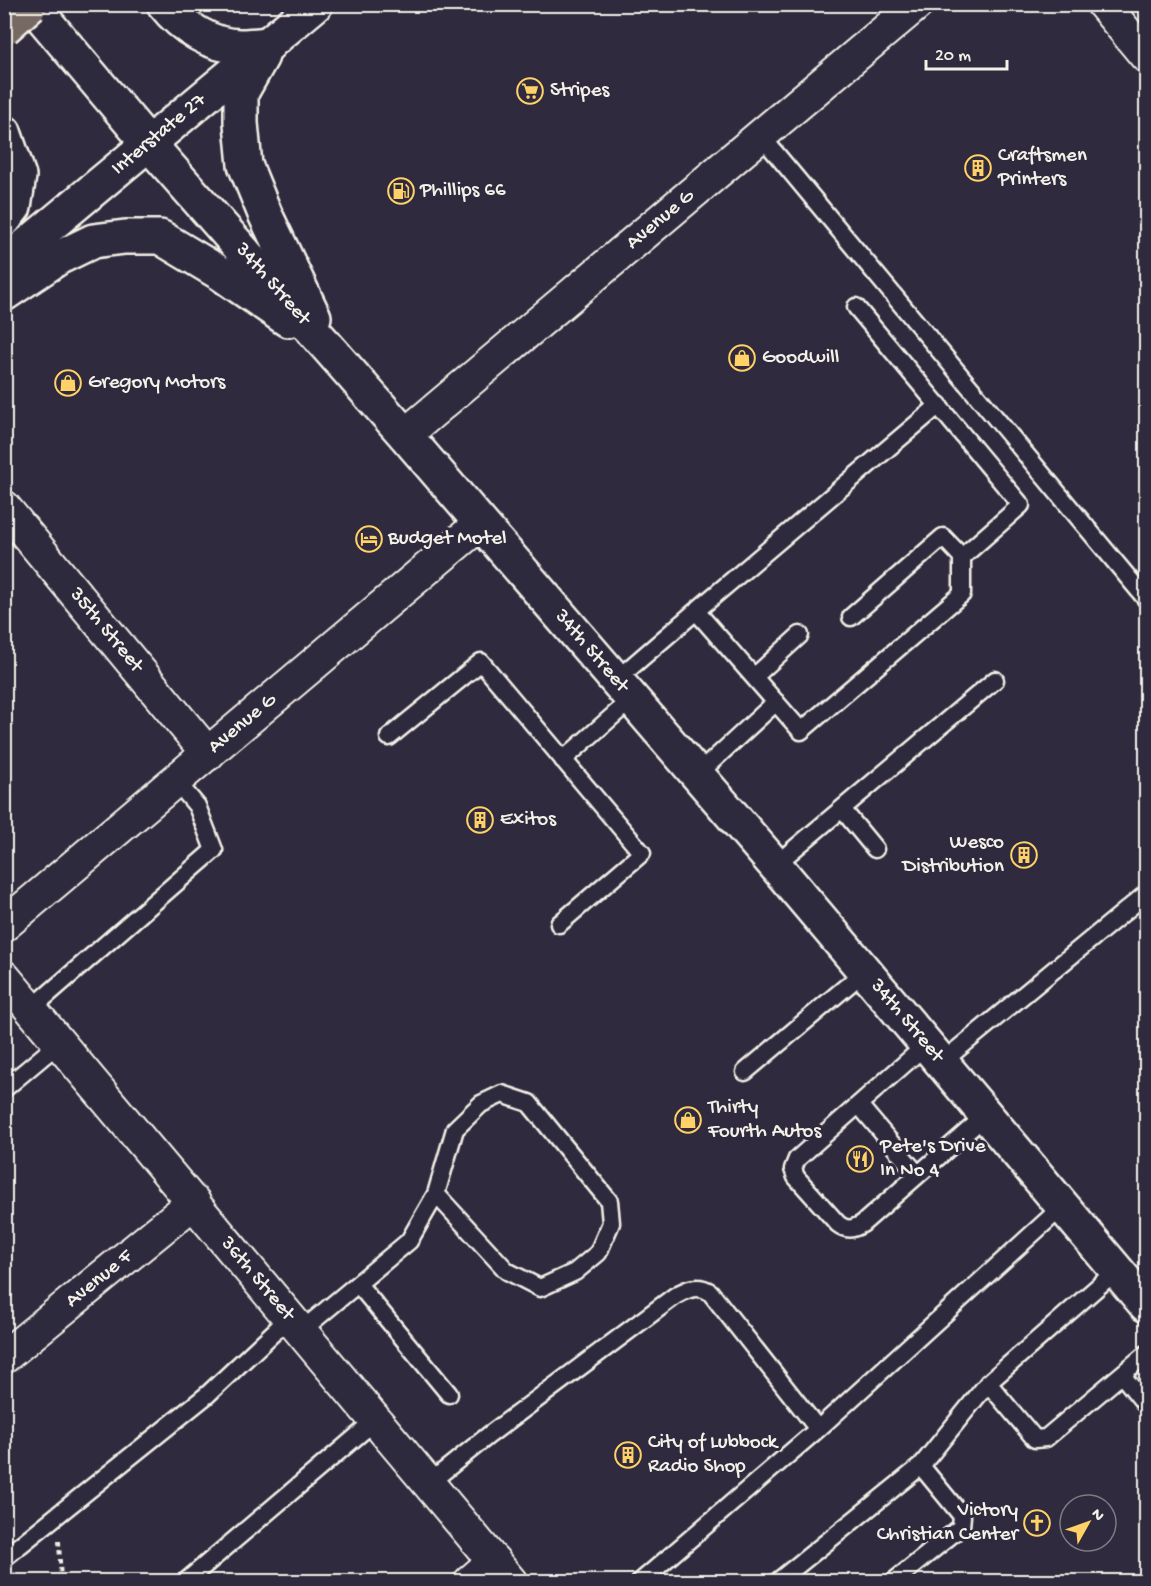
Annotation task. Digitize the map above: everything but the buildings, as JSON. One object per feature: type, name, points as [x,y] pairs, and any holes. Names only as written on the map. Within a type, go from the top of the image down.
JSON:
[{"type":"highway","points":[[4,28],[31,4]]},
{"type":"main road","name":"34th Street","points":[[31,4],[148,144],[405,435],[775,865],[1146,1305]]},
{"type":"main road","points":[[164,4],[176,19],[204,38],[238,46],[269,44]]},
{"type":"main road","name":"Interstate 27","points":[[4,264],[316,4]]},
{"type":"main road","points":[[269,44],[242,93],[241,123],[244,165],[329,348]]},
{"type":"main road","points":[[4,132],[19,176],[14,207],[4,220]]},
{"type":"main road","points":[[4,294],[58,258],[93,241],[125,237],[160,237],[220,273],[329,348]]},
{"type":"street","name":"Avenue G","points":[[405,435],[762,137],[917,4]]},
{"type":"street","points":[[1103,4],[1146,56]]},
{"type":"street","name":"35th Street","points":[[4,507],[207,754]]},
{"type":"street","name":"Avenue G","points":[[4,925],[481,523]]},
{"type":"street","name":"36th Street","points":[[4,977],[502,1571]]},
{"type":"street","name":"Avenue F","points":[[4,1357],[194,1202]]},
{"type":"street","points":[[470,1581],[502,1571]]},
{"type":"lane","points":[[762,137],[1146,599]]},
{"type":"lane","points":[[856,306],[1021,505],[963,557]]},
{"type":"lane","points":[[563,759],[696,611],[939,405]]},
{"type":"lane","points":[[696,611],[801,731],[962,594],[963,557],[943,537],[852,617]]},
{"type":"lane","points":[[754,677],[800,634]]},
{"type":"lane","points":[[389,737],[481,662],[642,853],[559,924]]},
{"type":"lane","points":[[775,865],[995,680]]},
{"type":"lane","points":[[697,775],[776,702]]},
{"type":"lane","points":[[31,1009],[214,850],[197,806],[176,781]]},
{"type":"lane","points":[[842,809],[875,849]]},
{"type":"lane","points":[[986,1114],[862,1224],[853,1229],[845,1229],[838,1224],[796,1177],[793,1169],[797,1159],[859,1105],[935,1053],[1146,894]]},
{"type":"lane","points":[[745,1072],[865,971]]},
{"type":"lane","points":[[4,1089],[59,1042]]},
{"type":"lane","points":[[4,1558],[296,1324],[358,1284],[409,1241],[436,1194],[455,1128],[482,1104],[502,1094],[529,1103],[609,1201],[611,1223],[598,1253],[575,1272],[540,1288],[507,1271],[436,1194]]},
{"type":"lane","points":[[859,1105],[918,1175]]},
{"type":"lane","points":[[640,1581],[867,1386],[1063,1206]]},
{"type":"lane","points":[[777,1581],[921,1466],[988,1383],[1117,1270]]},
{"type":"lane","points":[[358,1284],[448,1394]]},
{"type":"lane","points":[[429,1483],[489,1435],[675,1296],[698,1287],[710,1292],[818,1429]]},
{"type":"lane","points":[[988,1383],[1035,1439],[1046,1438],[1146,1354]]},
{"type":"lane","points":[[1122,1375],[1146,1405]]},
{"type":"lane","points":[[185,1581],[376,1420]]},
{"type":"lane","points":[[893,1581],[961,1527],[962,1516],[921,1466]]},
{"type":"path","points":[[56,1517],[62,1581]]},
{"type":"place","name":"Stripes","points":[[530,91]]},
{"type":"place","name":"Craftsmen Printers","points":[[978,168]]},
{"type":"place","name":"Phillips 66","points":[[401,191]]},
{"type":"place","name":"Goodwill","points":[[742,358]]},
{"type":"place","name":"Gregory Motors","points":[[68,383]]},
{"type":"place","name":"Budget Motel","points":[[369,539]]},
{"type":"place","name":"Exitos","points":[[480,820]]},
{"type":"place","name":"Wesco Distribution","points":[[1024,855]]},
{"type":"place","name":"Thirty Fourth Autos","points":[[688,1120]]},
{"type":"place","name":"Pete's Drive In No 4","points":[[860,1159]]},
{"type":"place","name":"City of Lubbock Radio Shop","points":[[628,1455]]},
{"type":"place","name":"Victory Christian Center","points":[[1037,1523]]}]
